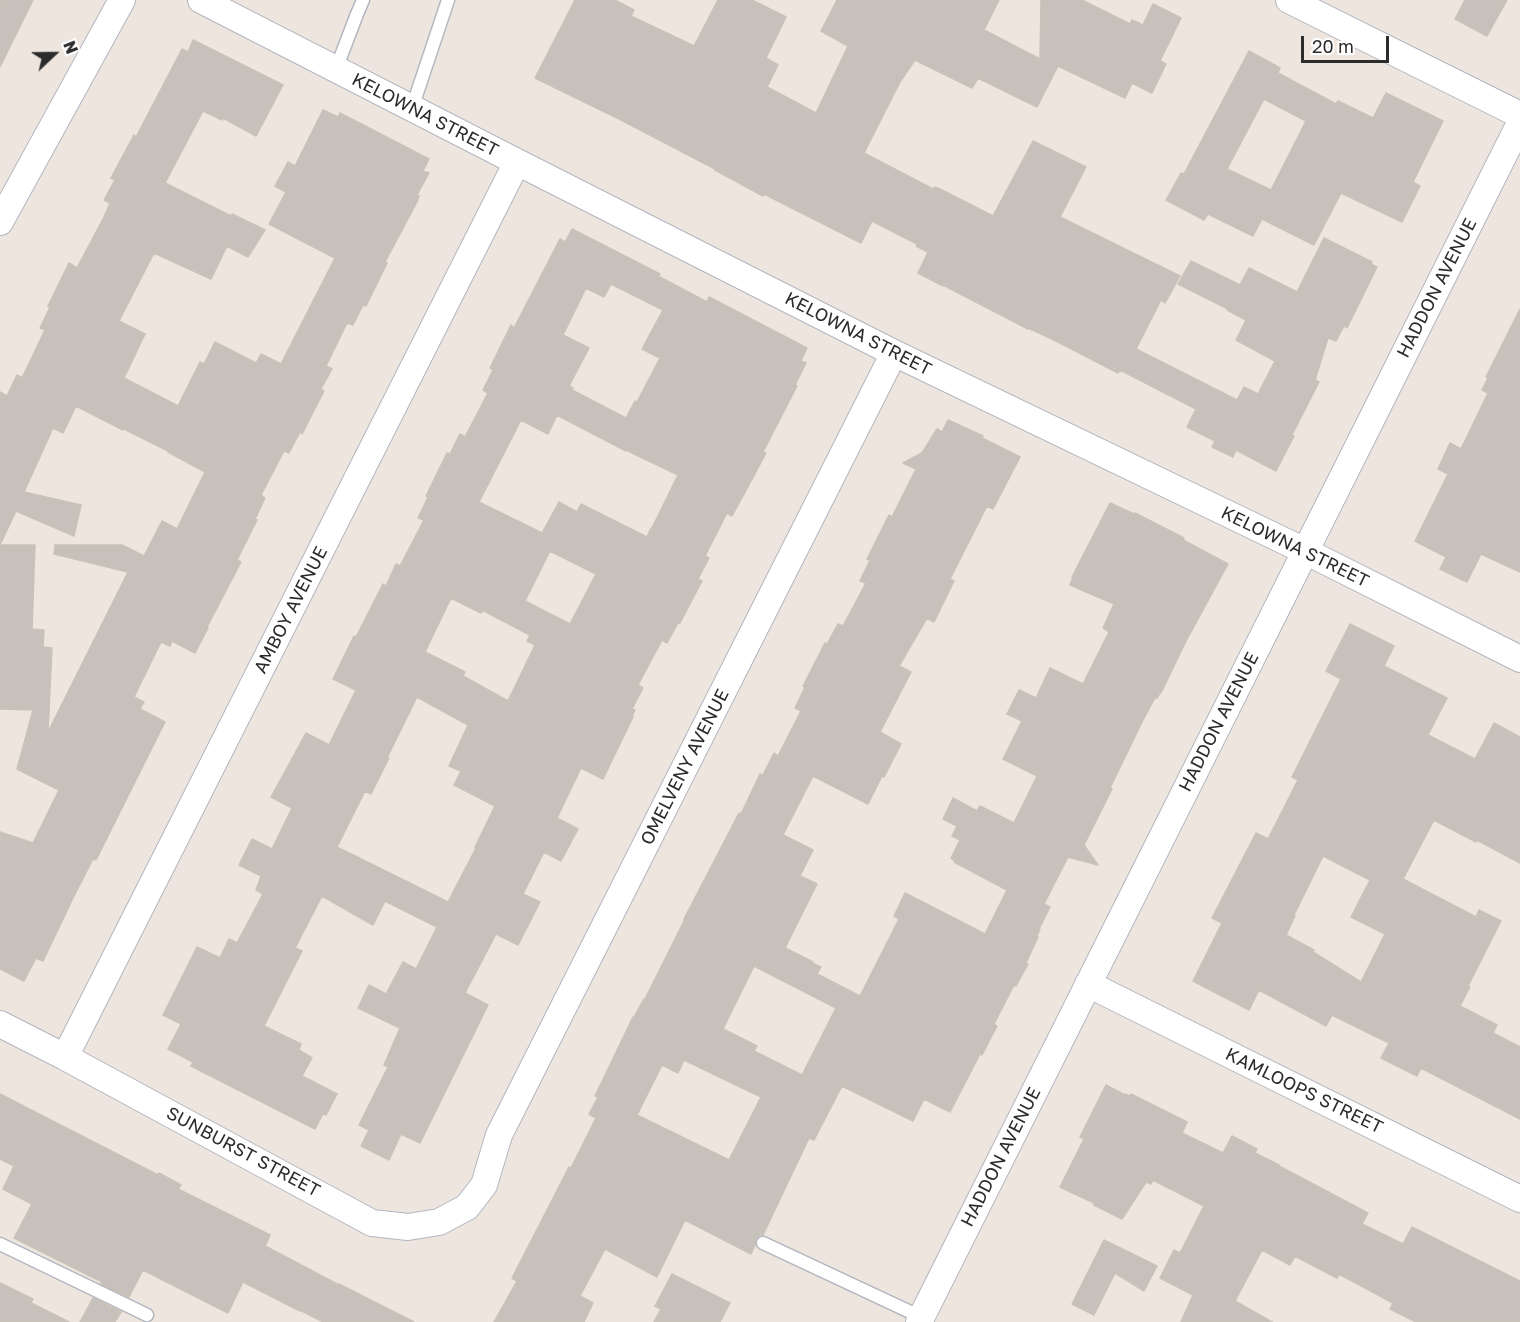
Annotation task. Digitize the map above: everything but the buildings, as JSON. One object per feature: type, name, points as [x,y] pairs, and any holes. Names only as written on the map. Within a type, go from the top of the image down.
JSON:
[{"type":"street","points":[[0,222],[122,0]]},
{"type":"street","name":"KELOWNA STREET","points":[[201,0],[894,353],[1305,551],[1520,659]]},
{"type":"street","points":[[1289,0],[1520,115]]},
{"type":"street","name":"HADDON AVENUE","points":[[920,1320],[1520,123]]},
{"type":"street","name":"AMBOY AVENUE","points":[[65,1057],[517,162]]},
{"type":"street","name":"OMELVENY AVENUE","points":[[484,1185],[499,1135],[894,353]]},
{"type":"street","name":"KAMLOOPS STREET","points":[[1088,984],[1520,1199]]},
{"type":"street","name":"SUNBURST STREET","points":[[0,1024],[372,1223],[408,1227],[439,1222],[467,1207],[484,1185]]},
{"type":"lane","points":[[336,69],[363,0]]},
{"type":"lane","points":[[412,108],[448,0]]},
{"type":"lane","points":[[763,1243],[920,1320]]},
{"type":"lane","points":[[0,1244],[147,1315]]}]
